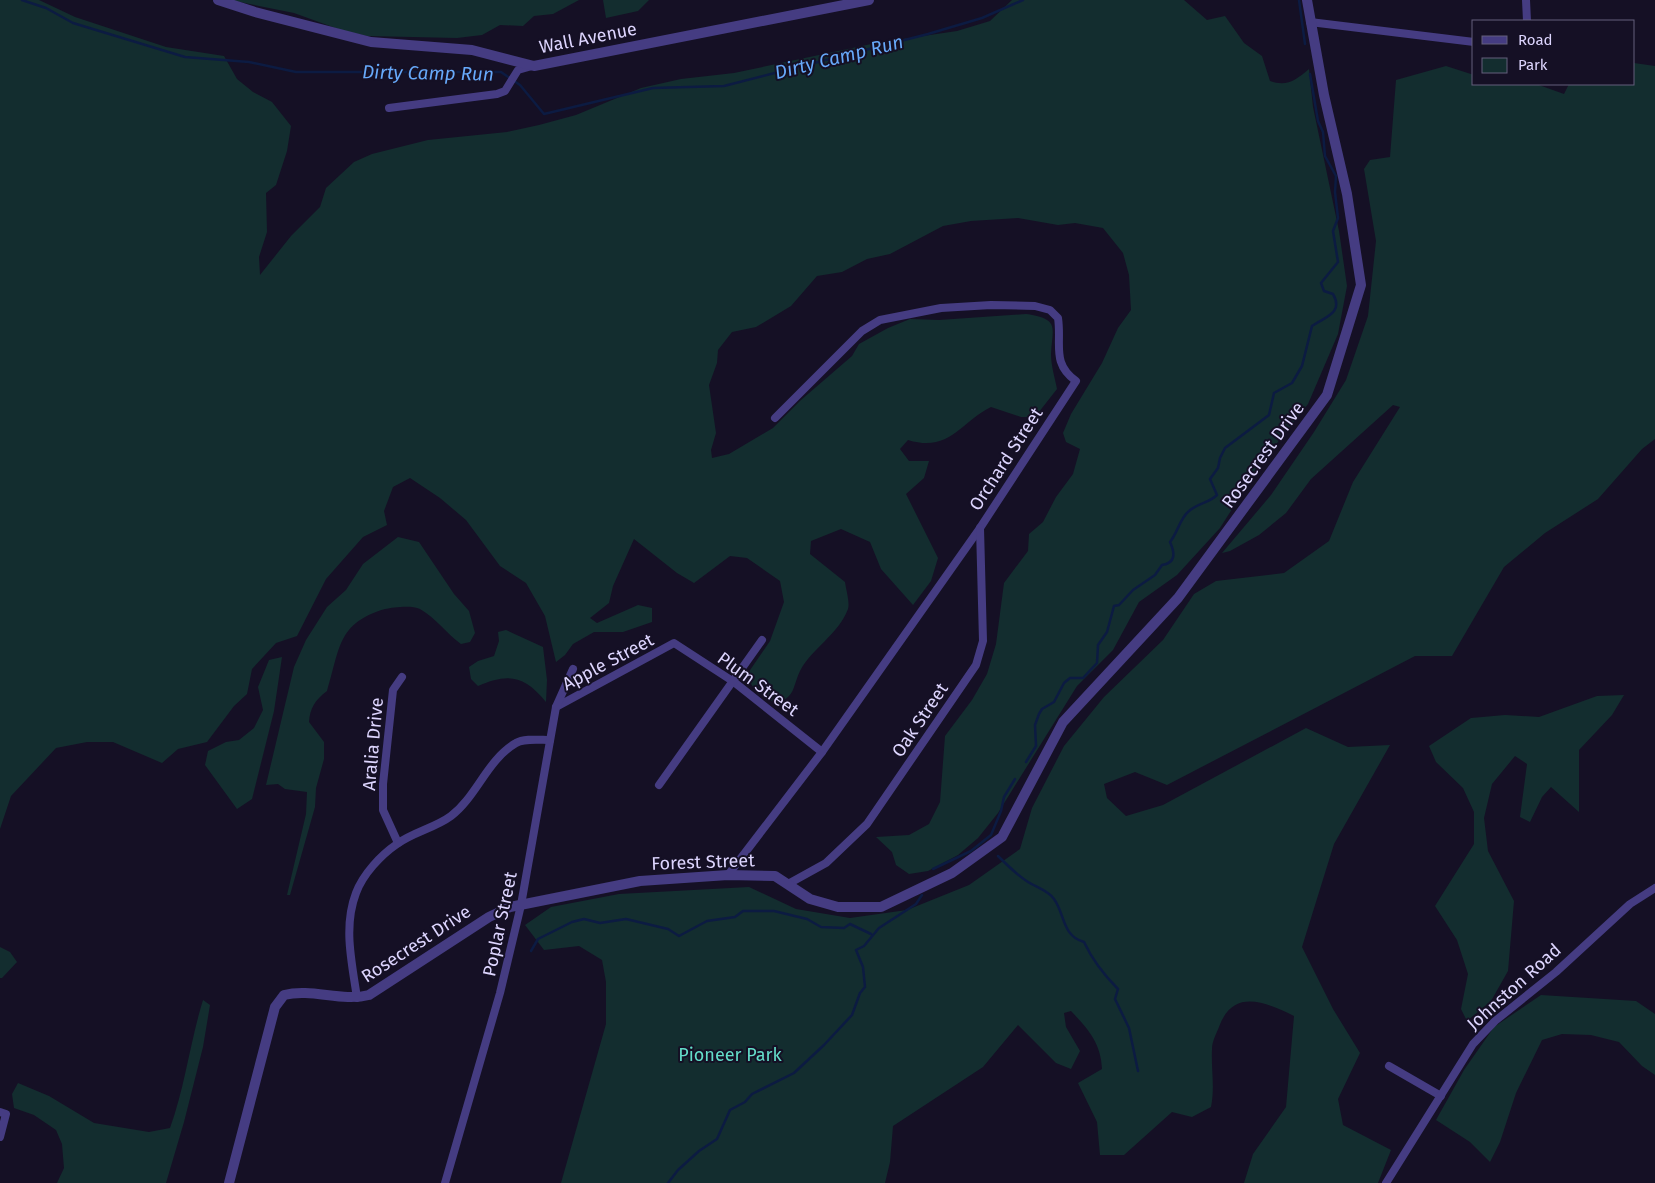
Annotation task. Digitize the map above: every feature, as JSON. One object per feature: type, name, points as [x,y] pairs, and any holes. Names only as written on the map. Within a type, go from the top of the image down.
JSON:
[{"type":"street","name":"Wall Avenue","points":[[218,0],[255,12],[372,42],[472,50],[534,66],[869,0]]},
{"type":"street","name":"Rosecrest Drive","points":[[1034,775],[1063,722],[1178,598],[1328,395],[1361,285],[1347,194],[1324,95],[1307,0]]},
{"type":"street","points":[[1526,0],[1527,20]]},
{"type":"street","points":[[1310,22],[1472,42]]},
{"type":"street","points":[[389,108],[497,94],[505,90],[518,70],[534,66]]},
{"type":"street","name":"Orchard Street","points":[[728,875],[822,752],[980,528],[1076,381],[1064,373],[1059,360],[1058,318],[1050,310],[1035,306],[982,305],[941,308],[880,320],[862,331],[775,418]]},
{"type":"street","name":"Oak Street","points":[[788,884],[826,863],[867,824],[976,665],[983,641],[980,528]]},
{"type":"street","points":[[659,785],[762,640]]},
{"type":"street","name":"Plum Street","points":[[674,644],[734,682],[822,752]]},
{"type":"street","name":"Apple Street","points":[[556,707],[674,644]]},
{"type":"street","name":"Poplar Street","points":[[445,1183],[500,993],[521,905],[556,707],[573,670]]},
{"type":"street","name":"Aralia Drive","points":[[398,843],[383,810],[383,784],[393,690],[402,677]]},
{"type":"street","points":[[357,998],[350,942],[350,915],[356,891],[372,867],[398,843],[452,815],[467,799],[501,753],[518,741],[550,740]]},
{"type":"street","name":"Forest Street","points":[[521,905],[640,881],[728,875],[775,876],[810,898],[838,907],[881,908],[952,873],[1002,837],[1034,775]]},
{"type":"street","name":"Johnston Road","points":[[1386,1183],[1472,1044],[1495,1021],[1556,972],[1630,904],[1655,888]]},
{"type":"street","name":"Rosecrest Drive","points":[[229,1183],[276,1007],[284,995],[295,992],[357,998],[369,995],[489,917],[510,907],[521,905]]},
{"type":"street","points":[[1389,1066],[1441,1096]]},
{"type":"street","points":[[0,1137],[3,1113]]},
{"type":"green space","points":[[0,0],[39,0],[75,17],[166,47],[224,56],[237,79],[253,92],[272,102],[291,126],[287,151],[276,185],[266,193],[267,232],[259,257],[260,275],[291,236],[320,207],[326,188],[354,162],[372,154],[428,140],[507,132],[539,125],[576,115],[641,88],[681,79],[734,73],[876,43],[957,31],[990,21],[1012,0],[1184,0],[1207,20],[1225,16],[1244,43],[1262,56],[1270,81],[1286,83],[1309,69],[1313,107],[1339,231],[1347,286],[1338,334],[1308,404],[1262,462],[1220,528],[1177,575],[1139,602],[1113,650],[1077,686],[998,813],[978,838],[958,855],[928,871],[909,874],[896,865],[892,852],[876,837],[909,835],[929,824],[940,802],[945,736],[972,700],[987,674],[996,644],[1004,583],[1028,551],[1029,534],[1043,522],[1056,497],[1073,474],[1080,449],[1066,442],[1063,433],[1071,414],[1102,363],[1118,328],[1131,310],[1129,275],[1123,253],[1103,228],[1075,223],[1058,225],[1018,218],[971,221],[943,226],[890,254],[867,259],[842,272],[817,276],[791,306],[756,327],[732,332],[718,350],[717,363],[709,385],[716,433],[711,450],[712,458],[729,454],[773,428],[801,400],[852,356],[859,344],[888,328],[910,319],[939,320],[1026,314],[1037,316],[1050,322],[1053,331],[1051,358],[1057,389],[1035,417],[1021,417],[991,407],[945,439],[922,443],[908,440],[900,449],[909,461],[929,461],[924,478],[906,494],[938,558],[931,581],[913,605],[881,569],[870,542],[841,529],[811,541],[810,554],[845,582],[848,609],[832,634],[805,663],[790,695],[782,701],[776,704],[755,690],[746,676],[770,641],[784,602],[780,581],[747,558],[730,556],[694,583],[677,573],[634,539],[613,586],[609,603],[590,618],[597,623],[638,605],[652,608],[652,622],[623,632],[594,632],[573,644],[565,655],[556,662],[545,616],[526,583],[500,566],[466,520],[440,498],[410,478],[393,487],[384,511],[387,525],[363,537],[326,579],[297,636],[276,643],[252,669],[247,694],[234,706],[207,742],[178,749],[162,763],[113,742],[87,742],[56,748],[11,796],[0,829]]},
{"type":"green space","points":[[230,0],[579,0],[553,14],[534,16],[523,26],[500,25],[482,35],[457,38],[367,36],[341,30],[294,13]]},
{"type":"green space","points":[[603,0],[649,0],[638,11],[606,18]]},
{"type":"green space","name":"Pioneer Park","points":[[1635,63],[1655,66],[1655,439],[1642,449],[1598,499],[1545,533],[1504,567],[1452,656],[1415,656],[1167,785],[1135,772],[1104,784],[1107,798],[1126,816],[1163,805],[1306,728],[1348,747],[1390,745],[1334,844],[1302,947],[1333,1009],[1360,1053],[1338,1099],[1343,1125],[1391,1150],[1378,1183],[1244,1183],[1253,1154],[1286,1107],[1294,1016],[1272,1006],[1251,1002],[1241,1003],[1233,1007],[1225,1015],[1214,1038],[1212,1049],[1213,1092],[1211,1107],[1192,1117],[1172,1112],[1124,1155],[1100,1155],[1097,1122],[1078,1083],[1102,1069],[1101,1060],[1092,1037],[1071,1011],[1064,1013],[1066,1027],[1080,1051],[1071,1069],[1056,1063],[1018,1025],[983,1067],[893,1126],[890,1162],[885,1183],[561,1183],[606,1024],[606,982],[602,960],[579,946],[544,950],[525,925],[551,907],[619,894],[749,887],[796,909],[850,918],[907,910],[969,885],[1020,849],[1032,808],[1064,746],[1104,697],[1163,640],[1194,594],[1216,581],[1284,573],[1329,541],[1353,482],[1400,407],[1393,405],[1311,479],[1286,513],[1259,535],[1230,551],[1222,553],[1271,495],[1314,432],[1346,380],[1368,316],[1376,241],[1364,169],[1370,160],[1390,157],[1396,80],[1446,66],[1472,74],[1472,85],[1539,85],[1564,94],[1568,85],[1635,85]]},
{"type":"green space","points":[[398,537],[419,542],[454,594],[469,611],[475,633],[470,642],[461,644],[426,613],[417,608],[408,607],[385,609],[369,615],[349,630],[338,650],[327,691],[316,701],[312,708],[309,722],[324,742],[324,759],[316,788],[315,807],[290,895],[287,895],[306,814],[307,792],[285,789],[278,784],[266,785],[294,667],[306,640],[327,607],[346,590],[363,564]]},
{"type":"green space","points":[[506,630],[543,647],[547,680],[546,702],[530,686],[515,679],[498,679],[478,686],[471,679],[469,667],[478,661],[494,656],[499,641],[498,632]]},
{"type":"green space","points":[[282,657],[274,711],[252,799],[237,809],[205,765],[208,751],[226,742],[239,740],[254,728],[263,710],[258,687],[269,660]]},
{"type":"green space","points":[[1624,695],[1612,715],[1579,750],[1579,812],[1551,787],[1542,797],[1530,822],[1520,817],[1527,764],[1515,756],[1492,784],[1484,818],[1488,851],[1514,901],[1508,971],[1491,1001],[1467,1021],[1461,1009],[1468,974],[1457,940],[1435,906],[1474,844],[1474,812],[1463,788],[1436,762],[1429,746],[1471,718],[1505,715],[1539,717],[1597,696]]},
{"type":"green space","points":[[0,947],[10,952],[17,962],[2,978],[0,978]]},
{"type":"green space","points":[[1541,995],[1636,1001],[1655,1014],[1655,1075],[1642,1066],[1619,1042],[1591,1035],[1562,1034],[1542,1040],[1516,1093],[1500,1142],[1490,1162],[1470,1142],[1436,1120],[1464,1070],[1494,1027]]},
{"type":"green space","points":[[203,1000],[210,1005],[203,1047],[166,1183],[57,1183],[64,1168],[62,1144],[56,1130],[34,1115],[14,1108],[12,1094],[18,1083],[49,1096],[94,1123],[149,1132],[170,1128],[180,1097]]},
{"type":"waterway","name":"Dirty Camp Run","points":[[22,0],[46,8],[73,23],[185,57],[249,62],[296,72],[501,72],[520,85],[544,114],[653,88],[724,86],[928,34],[982,18],[1023,0]]},
{"type":"waterway","points":[[1299,0],[1305,44]]},
{"type":"waterway","points":[[1026,762],[1036,746],[1035,725],[1042,709],[1054,702],[1064,683],[1070,678],[1083,678],[1097,663],[1098,645],[1107,632],[1114,606],[1119,605],[1133,590],[1155,575],[1162,565],[1172,560],[1173,550],[1170,542],[1183,517],[1192,508],[1211,500],[1217,495],[1210,479],[1218,468],[1225,448],[1269,415],[1274,393],[1292,383],[1302,366],[1312,326],[1332,314],[1335,310],[1336,300],[1333,294],[1324,291],[1321,283],[1338,262],[1333,231],[1338,218],[1335,192],[1336,176],[1325,156],[1323,132],[1318,121],[1310,74]]},
{"type":"waterway","points":[[933,869],[971,851],[991,835],[1001,811],[1004,797],[1015,779]]},
{"type":"waterway","points":[[998,856],[1024,879],[1052,896],[1058,905],[1068,930],[1077,939],[1084,942],[1099,967],[1118,989],[1115,999],[1129,1028],[1138,1071]]},
{"type":"waterway","points":[[668,1183],[678,1170],[699,1151],[717,1139],[730,1110],[745,1102],[752,1094],[794,1073],[852,1015],[860,993],[865,987],[863,967],[856,950],[864,946],[879,928],[916,904],[922,895]]},
{"type":"waterway","points":[[531,951],[538,939],[572,922],[584,919],[600,923],[626,919],[668,929],[679,936],[707,921],[735,917],[743,911],[774,911],[807,919],[821,927],[844,928],[850,924],[871,934]]}]
